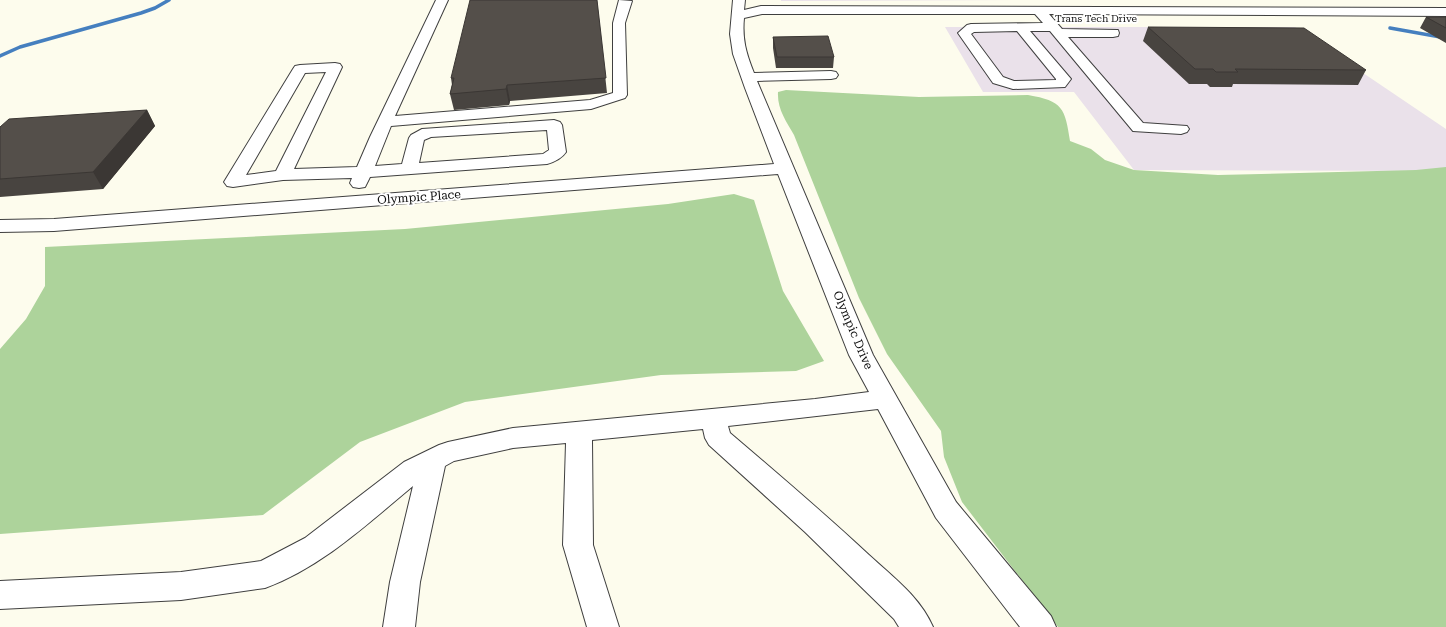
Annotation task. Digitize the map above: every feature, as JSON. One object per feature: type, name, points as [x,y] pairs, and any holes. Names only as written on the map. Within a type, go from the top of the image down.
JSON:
[{"type":"street","points":[[351,202],[385,122],[442,0]]},
{"type":"street","points":[[385,122],[591,104],[620,95],[619,23],[626,1],[625,0]]},
{"type":"street","name":"Olympic Drive","points":[[739,0],[742,14],[736,34],[740,54],[861,355],[946,510],[1040,627]]},
{"type":"street","points":[[1320,11],[1332,19]]},
{"type":"street","name":"Trans Tech Drive","points":[[742,14],[762,19],[1048,22],[1182,14],[1320,11],[1446,12]]},
{"type":"street","name":"Trans Tech Drive","points":[[1182,14],[1332,19],[1446,19]]},
{"type":"street","points":[[1048,22],[1139,128],[1181,129]]},
{"type":"street","points":[[1021,28],[1064,79],[1060,84],[1014,85],[998,80],[964,33],[971,28],[1021,28],[1048,22],[1113,33]]},
{"type":"street","points":[[284,174],[335,67],[300,69],[233,182],[284,174],[363,172],[546,159],[558,152],[554,124],[428,132],[417,138],[409,168]]},
{"type":"street","points":[[748,77],[831,75]]},
{"type":"street","name":"Olympic Place","points":[[0,226],[54,225],[785,168]]},
{"type":"street","points":[[0,595],[181,586],[266,574],[316,547],[414,470],[448,452],[513,438],[885,399]]},
{"type":"street","points":[[714,418],[718,438],[815,522],[906,609],[917,627]]},
{"type":"street","points":[[579,431],[578,545],[603,627]]},
{"type":"street","points":[[399,627],[405,582],[433,460]]},
{"type":"shaded area","points":[[781,0],[1030,0],[781,1]]},
{"type":"shaded area","points":[[945,27],[1295,27],[1446,129],[1446,171],[1134,170],[1074,92],[983,92]]},
{"type":"green space","points":[[786,90],[919,97],[1028,95],[1040,97],[1055,103],[1060,108],[1064,114],[1070,141],[1091,149],[1105,160],[1134,170],[1218,175],[1416,170],[1446,167],[1446,627],[1058,627],[962,502],[944,457],[941,431],[887,354],[859,298],[794,135],[785,120],[779,104],[778,92]]},
{"type":"green space","points":[[734,194],[754,200],[783,291],[824,361],[796,371],[661,375],[465,402],[360,442],[263,515],[0,534],[0,349],[26,319],[45,286],[45,247],[405,229],[668,204]]},
{"type":"building","points":[[470,0],[597,0],[606,78],[507,85],[506,89],[450,94],[454,78],[451,78]]},
{"type":"building","points":[[1426,17],[1446,17],[1446,28]]},
{"type":"building","points":[[1148,27],[1304,28],[1366,70],[1235,69],[1238,72],[1216,72],[1213,69],[1195,69]]},
{"type":"building","points":[[828,36],[834,57],[777,57],[773,37]]},
{"type":"building","points":[[147,110],[93,172],[0,179],[0,127],[9,119]]},
{"type":"waterway","points":[[0,56],[20,47],[141,13],[155,8],[169,0]]},
{"type":"waterway","points":[[1390,28],[1446,38]]}]
